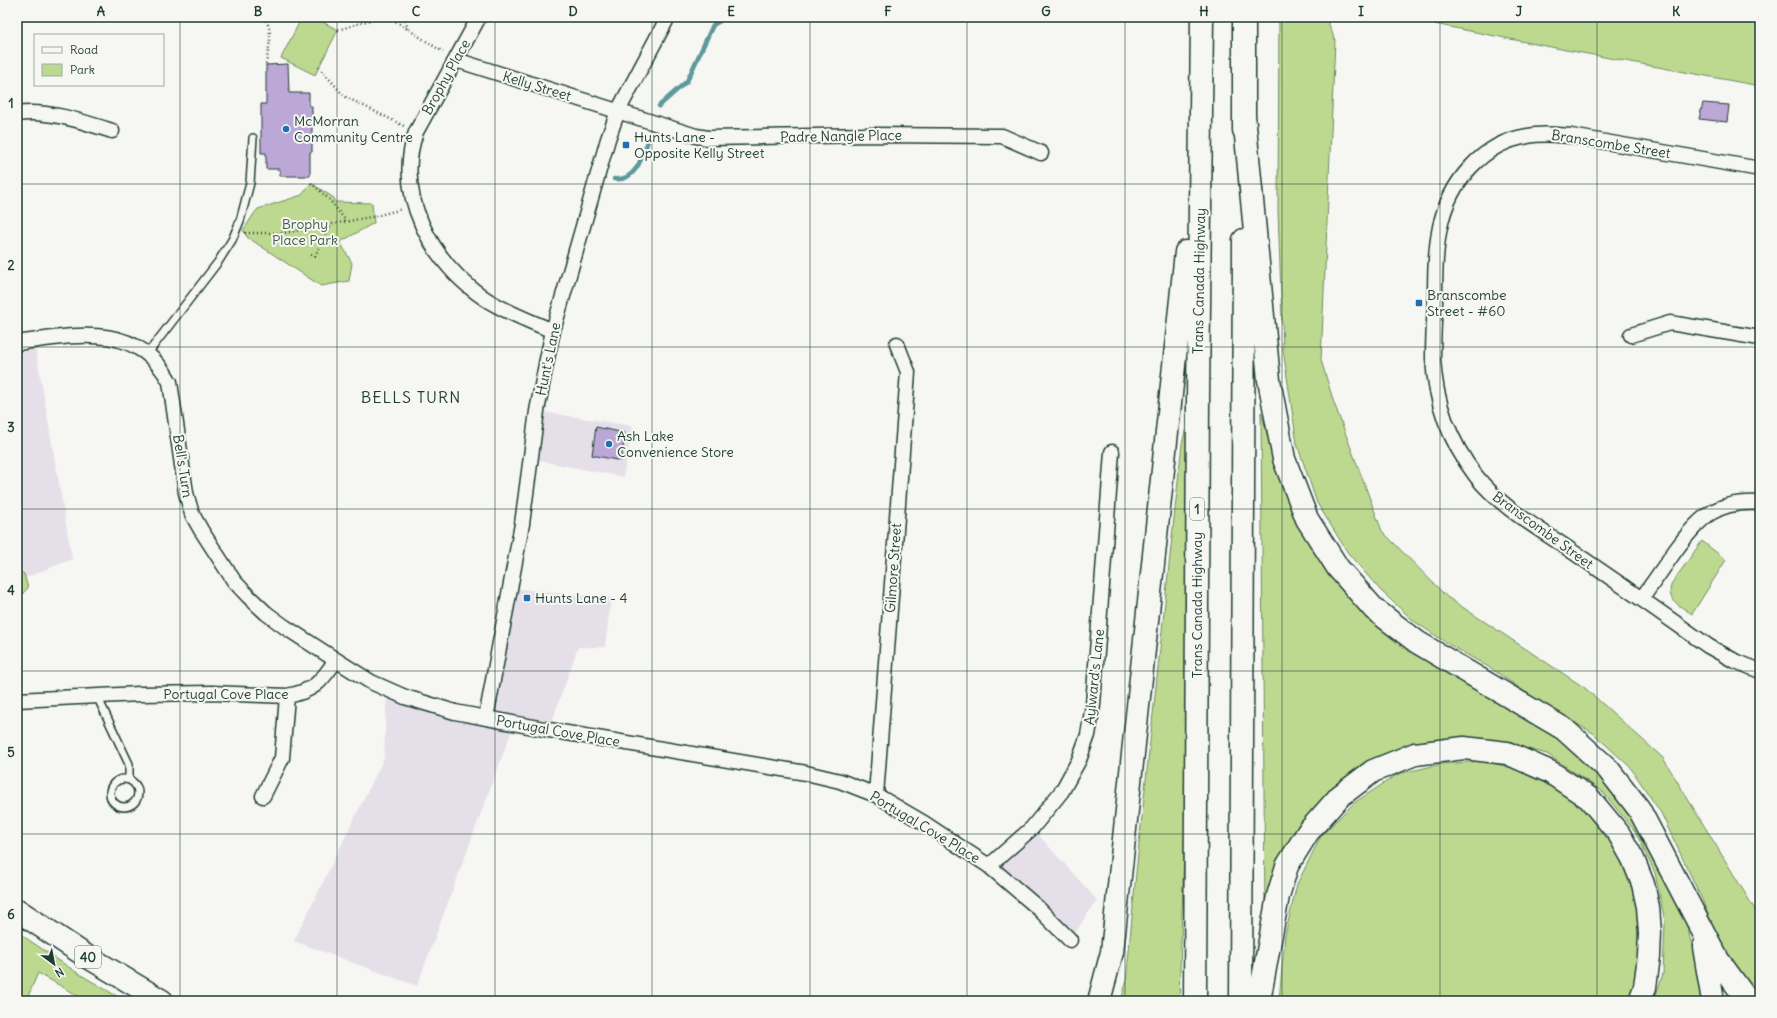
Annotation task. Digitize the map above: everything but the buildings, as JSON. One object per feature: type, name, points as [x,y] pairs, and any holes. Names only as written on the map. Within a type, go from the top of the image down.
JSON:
[{"type":"main road","name":"Trans Canada Highway","points":[[1195,1001],[1202,17]]},
{"type":"main road","points":[[1241,1001],[1244,17]]},
{"type":"main road","points":[[1244,115],[1269,380],[1284,459],[1307,519],[1338,568],[1374,609],[1417,642],[1564,729],[1608,769],[1639,809],[1718,960],[1748,1001]]},
{"type":"main road","points":[[1099,1001],[1112,952],[1201,117]]},
{"type":"main road","points":[[1259,1001],[1278,896],[1287,866],[1308,832],[1340,796],[1373,771],[1415,754],[1464,748],[1507,753],[1550,772],[1589,798],[1619,834],[1633,859],[1643,884],[1648,907],[1650,956],[1645,987],[1640,1001]]},
{"type":"main road","name":"40","points":[[17,910],[83,954],[162,1001]]},
{"type":"main road","points":[[1699,922],[1712,988],[1713,1001]]},
{"type":"street","name":"Brophy Place","points":[[478,17],[416,132],[412,145],[410,165],[412,196],[433,246],[456,274],[471,288],[501,308],[553,331]]},
{"type":"street","name":"Hunt's Lane","points":[[486,718],[522,524],[537,411],[553,331],[608,139],[618,111],[668,17]]},
{"type":"street","name":"Kelly Street","points":[[456,60],[618,111]]},
{"type":"street","name":"Padre Nangle Place","points":[[618,111],[708,138],[872,135],[1002,136],[1041,153]]},
{"type":"street","points":[[17,114],[26,112],[76,119],[112,131]]},
{"type":"street","name":"Branscombe Street","points":[[1760,169],[1571,136],[1546,134],[1528,136],[1510,140],[1499,145],[1468,168],[1458,182],[1445,208],[1440,228],[1438,252],[1433,359],[1441,409],[1456,445],[1477,477],[1501,502],[1642,598],[1708,646],[1733,660],[1760,671]]},
{"type":"street","points":[[1631,335],[1670,323],[1760,338]]},
{"type":"street","name":"Bell's Turn","points":[[17,343],[68,336],[113,338],[130,343],[148,353],[163,369],[170,382],[186,493],[192,514],[208,541],[234,581],[266,613],[336,660]]},
{"type":"street","name":"Gilmore Street","points":[[876,795],[908,372],[897,344]]},
{"type":"street","name":"Aylward's Lane","points":[[989,866],[1032,828],[1062,791],[1079,760],[1088,734],[1093,706],[1112,452]]},
{"type":"street","points":[[1642,598],[1689,532],[1703,517],[1717,509],[1731,504],[1744,502],[1760,503]]},
{"type":"street","name":"Portugal Cove Place","points":[[17,700],[211,693],[287,696],[299,694],[316,686],[336,660],[371,682],[430,706],[556,732],[806,773],[840,781],[876,795],[924,823],[989,866],[1037,907],[1070,940]]},
{"type":"street","points":[[263,796],[282,758],[287,696]]},
{"type":"lane","points":[[148,353],[218,262],[235,233],[250,183],[253,138]]},
{"type":"lane","points":[[97,696],[129,764],[129,779],[138,790],[135,802],[127,807],[115,804],[110,796],[112,786],[119,780],[129,779]]},
{"type":"path","points":[[264,17],[270,25],[271,33],[266,65]]},
{"type":"path","points":[[284,17],[300,20]]},
{"type":"path","points":[[338,30],[379,17]]},
{"type":"path","points":[[389,17],[443,52]]},
{"type":"path","points":[[404,17],[408,30]]},
{"type":"path","points":[[319,67],[344,96],[404,126]]},
{"type":"path","points":[[311,183],[329,199],[346,221]]},
{"type":"path","points":[[235,233],[284,233],[376,216],[402,209]]},
{"type":"path","points":[[311,255],[315,256],[331,224]]},
{"type":"shaded area","points":[[34,340],[72,559],[17,581],[17,343]]},
{"type":"shaded area","points":[[537,411],[633,426],[623,477],[531,459]]},
{"type":"shaded area","points":[[510,588],[611,598],[605,647],[578,647],[549,730],[514,724],[417,986],[294,941],[384,758],[387,689],[485,718]]},
{"type":"shaded area","points":[[1032,828],[1097,900],[1070,940],[989,866]]},
{"type":"green space","points":[[302,17],[313,17],[338,30],[315,75],[281,58]]},
{"type":"green space","points":[[1279,17],[1326,17],[1335,40],[1321,360],[1334,403],[1382,531],[1447,597],[1585,688],[1663,758],[1760,918],[1760,1001],[1758,1001],[1727,961],[1701,897],[1661,813],[1630,767],[1593,733],[1544,705],[1492,669],[1450,645],[1415,622],[1381,591],[1348,553],[1317,503],[1297,444],[1283,350],[1278,210]]},
{"type":"green space","points":[[1399,17],[1760,17],[1760,86],[1561,49]]},
{"type":"green space","name":"Brophy Place Park","points":[[311,183],[334,198],[335,202],[372,203],[374,223],[340,242],[352,263],[349,281],[321,286],[247,237],[243,230],[258,209],[302,195]]},
{"type":"green space","points":[[1191,406],[1188,732],[1179,1001],[1121,1001],[1126,983],[1136,873],[1182,444]]},
{"type":"green space","points":[[1261,412],[1276,466],[1322,559],[1573,746],[1633,806],[1683,910],[1694,954],[1702,1001],[1654,1001],[1663,974],[1665,922],[1655,873],[1635,831],[1602,791],[1547,754],[1495,740],[1427,743],[1337,790],[1265,914]]},
{"type":"green space","points":[[1702,541],[1726,560],[1692,614],[1674,602],[1670,594],[1670,589],[1672,583]]},
{"type":"green space","points":[[17,570],[24,574],[28,588],[18,598],[17,602]]},
{"type":"green space","points":[[1483,761],[1527,771],[1565,791],[1591,813],[1632,871],[1643,951],[1632,1001],[1279,1001],[1285,935],[1297,884],[1321,836],[1354,803],[1398,774],[1441,764]]},
{"type":"green space","points":[[17,932],[76,972],[125,1001],[87,1001],[38,973],[26,1001],[17,1001]]},
{"type":"waterway","points":[[659,106],[687,81],[713,25],[726,17]]},
{"type":"waterway","points":[[614,179],[622,179],[634,172],[638,166],[649,138]]},
{"type":"place","name":"McMorran Community Centre","points":[[286,129]]},
{"type":"place","name":"Hunts Lane - Opposite Kelly Street","points":[[626,145]]},
{"type":"place","name":"Branscombe Street - #60","points":[[1419,303]]},
{"type":"place","name":"Ash Lake Convenience Store","points":[[609,444]]},
{"type":"place","name":"Hunts Lane - 4","points":[[527,598]]},
{"type":"district","name":"BELLS TURN","points":[[411,397]]}]
